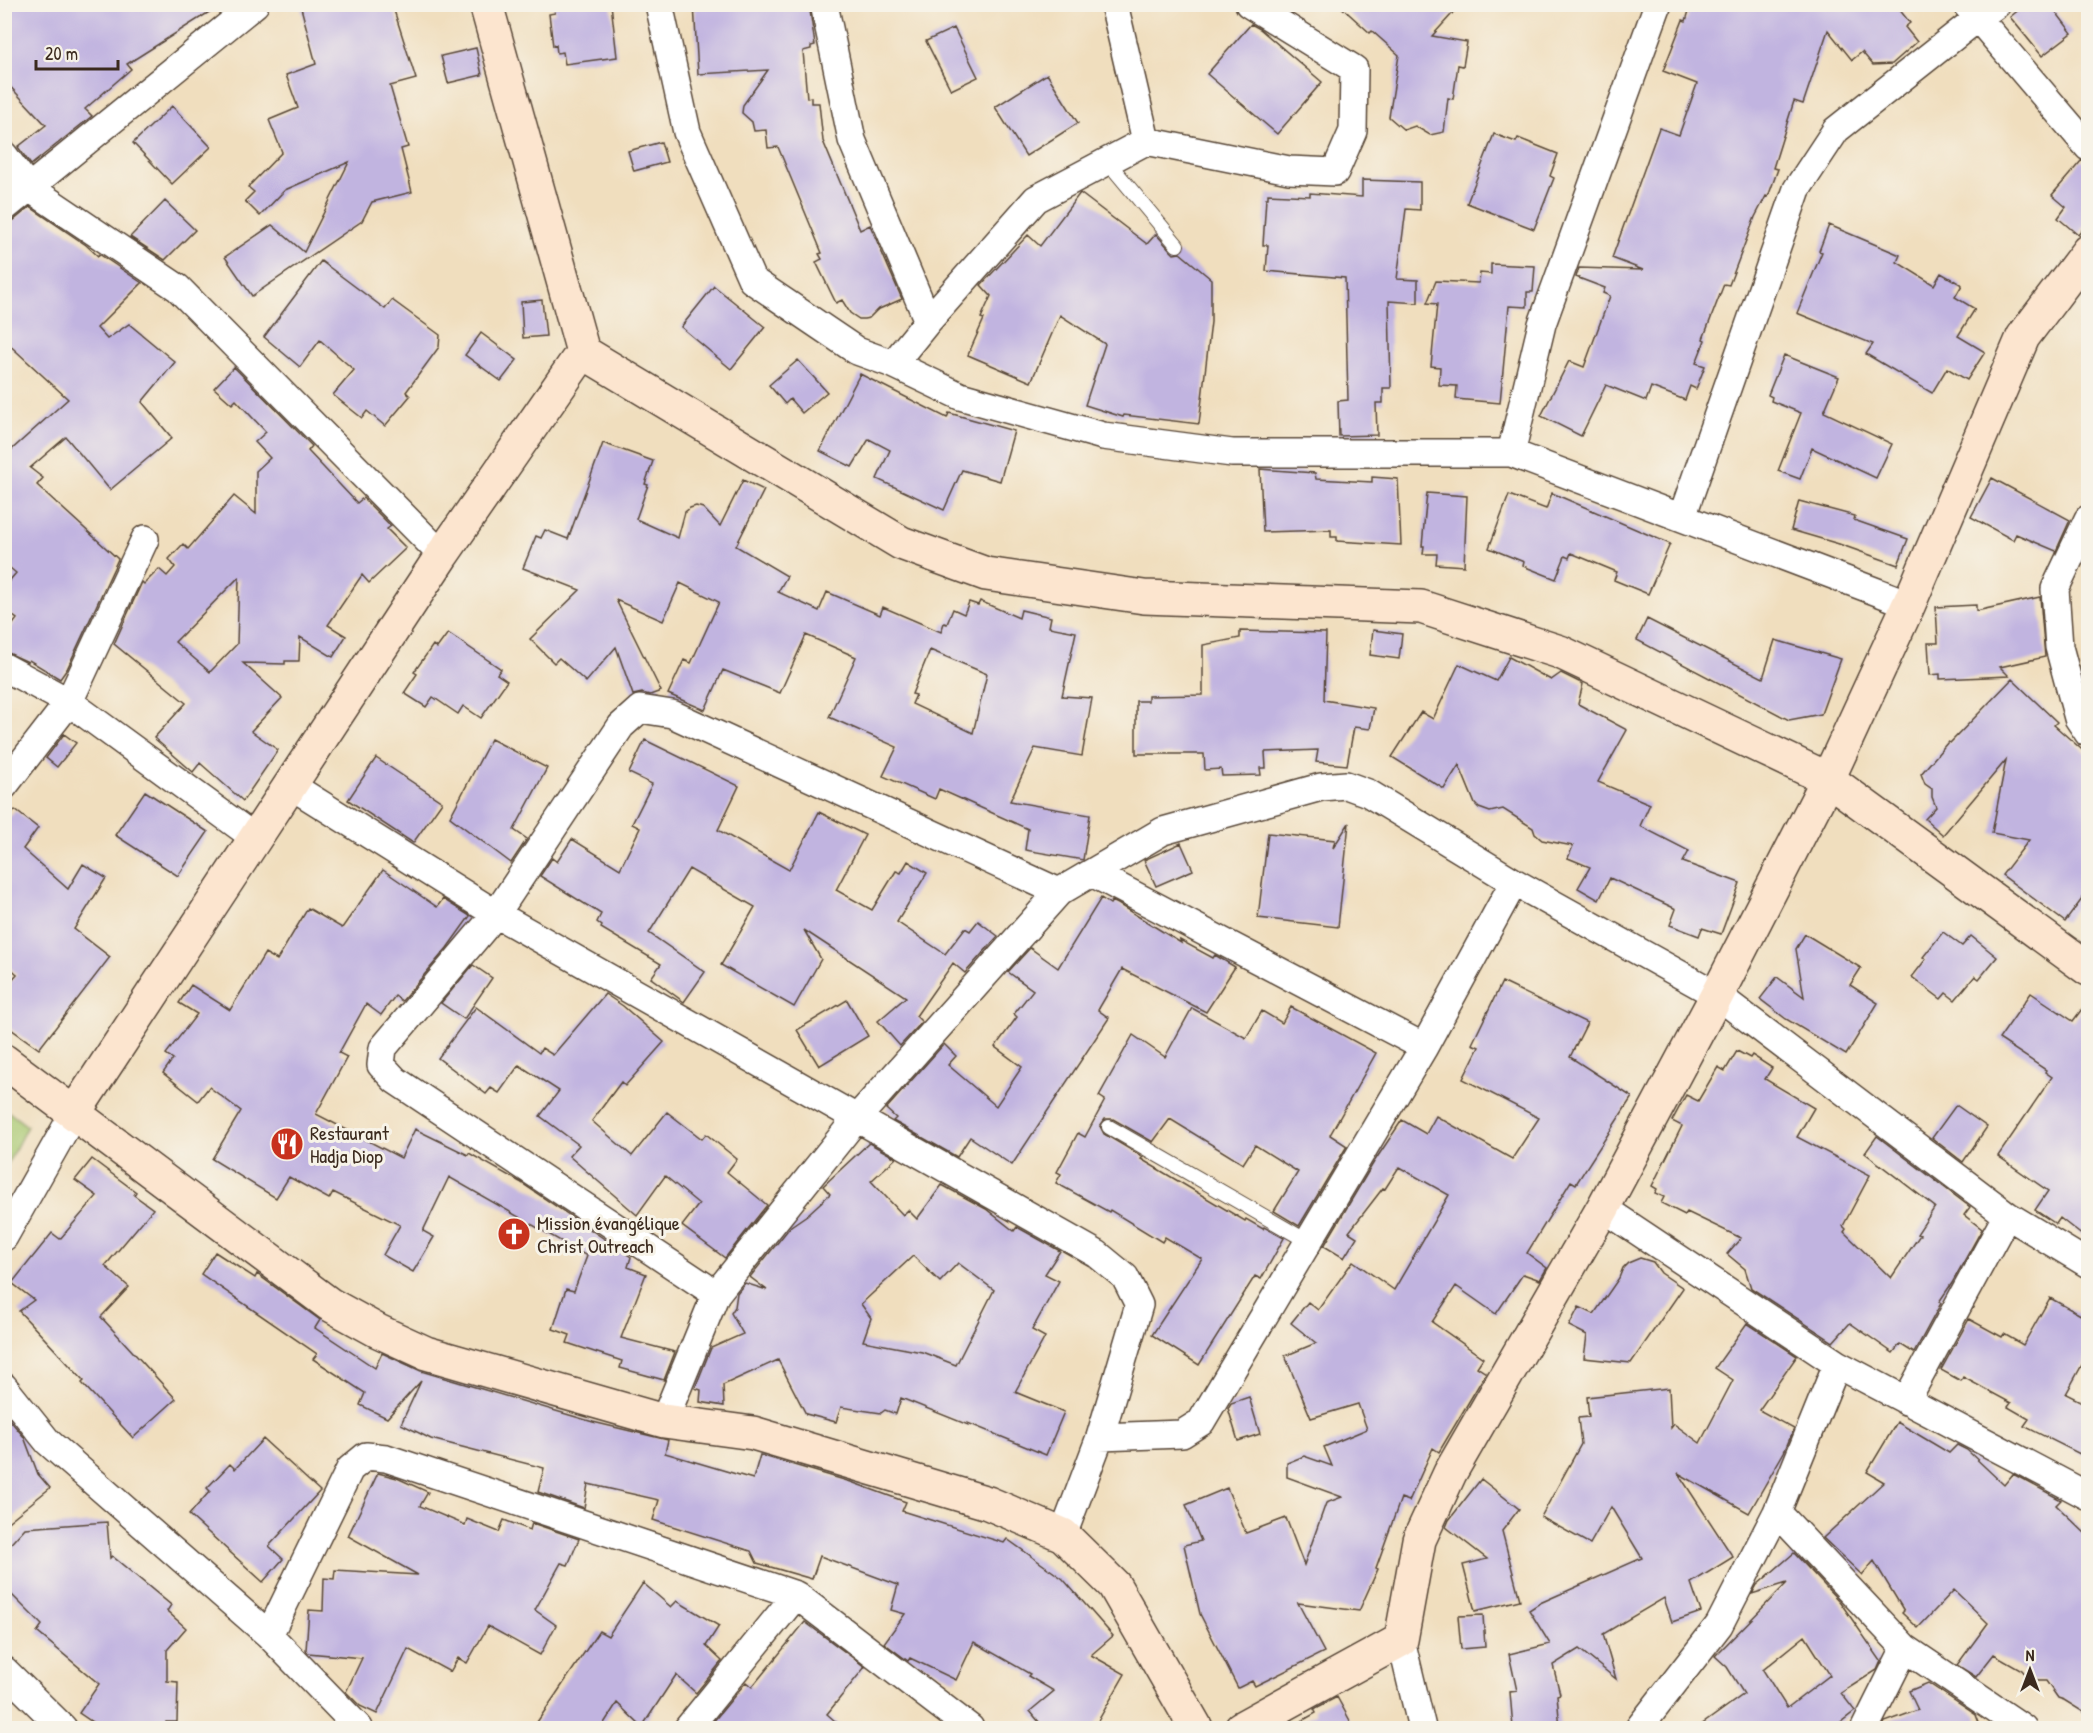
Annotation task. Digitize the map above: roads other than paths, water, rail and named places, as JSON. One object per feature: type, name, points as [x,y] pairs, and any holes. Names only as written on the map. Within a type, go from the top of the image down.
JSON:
[{"type":"street","points":[[4,208],[221,15],[255,4]]},
{"type":"street","points":[[486,4],[583,352],[901,543],[986,574],[1144,597],[1421,607],[1560,652],[1828,779],[2088,969]]},
{"type":"street","points":[[659,4],[687,132],[752,280],[857,351],[894,364],[960,396],[1103,436],[1232,453],[1511,453],[1909,604]]},
{"type":"street","points":[[824,4],[852,140],[928,321]]},
{"type":"street","points":[[1114,4],[1146,141]]},
{"type":"street","points":[[894,364],[928,321],[1036,199],[1146,141],[1289,170],[1335,172],[1353,131],[1354,69],[1249,4]]},
{"type":"street","points":[[1511,453],[1542,324],[1658,4]]},
{"type":"street","points":[[1682,517],[1797,189],[1836,130],[1981,9],[2088,147]]},
{"type":"street","points":[[4,155],[28,187],[178,288],[442,555]]},
{"type":"street","points":[[1422,1728],[1401,1640],[1419,1540],[1450,1473],[1603,1208],[1718,995],[1828,779],[1909,604],[2023,337],[2088,251]]},
{"type":"street","points":[[4,1237],[74,1113],[442,555],[583,352]]},
{"type":"street","points":[[2088,519],[2055,589],[2059,646],[2078,718],[2088,734]]},
{"type":"street","points":[[4,786],[69,702],[145,539]]},
{"type":"street","points":[[4,667],[69,702],[255,838]]},
{"type":"street","points":[[716,1294],[395,1080],[381,1065],[383,1048],[496,914],[621,726],[640,709],[672,714],[1059,892]]},
{"type":"street","points":[[290,785],[496,914],[1096,1254],[1125,1277],[1138,1305],[1100,1437],[1063,1535]]},
{"type":"street","points":[[664,1421],[716,1294],[856,1119],[1059,892],[1163,831],[1321,787],[1346,785],[1368,793],[1514,882],[1718,995],[2007,1215],[2088,1264]]},
{"type":"street","points":[[1092,873],[1424,1047]]},
{"type":"street","points":[[1100,1437],[1182,1434],[1201,1422],[1424,1047],[1514,882]]},
{"type":"street","points":[[4,1062],[329,1304],[378,1331],[426,1353],[664,1421],[753,1433],[988,1503],[1063,1535],[1114,1585],[1196,1728]]},
{"type":"street","points":[[1603,1208],[1837,1364],[2088,1496]]},
{"type":"street","points":[[1906,1401],[2007,1215]]},
{"type":"street","points":[[1639,1728],[1719,1626],[1778,1512],[1837,1364]]},
{"type":"street","points":[[4,1387],[48,1442],[269,1635],[359,1728]]},
{"type":"street","points":[[269,1635],[350,1469],[366,1456],[386,1458],[796,1595],[970,1728]]},
{"type":"street","points":[[1778,1512],[1905,1648],[2023,1728]]},
{"type":"street","points":[[688,1728],[796,1595]]},
{"type":"street","points":[[1241,1728],[1401,1640]]},
{"type":"street","points":[[1865,1728],[1905,1648]]},
{"type":"street","points":[[4,1670],[63,1728]]},
{"type":"lane","points":[[1107,161],[1177,244]]},
{"type":"lane","points":[[1109,1127],[1307,1241]]},
{"type":"place","name":"Restaurant Hadja Diop","points":[[287,1144]]},
{"type":"place","name":"Mission évangélique Christ Outreach","points":[[514,1234]]}]
